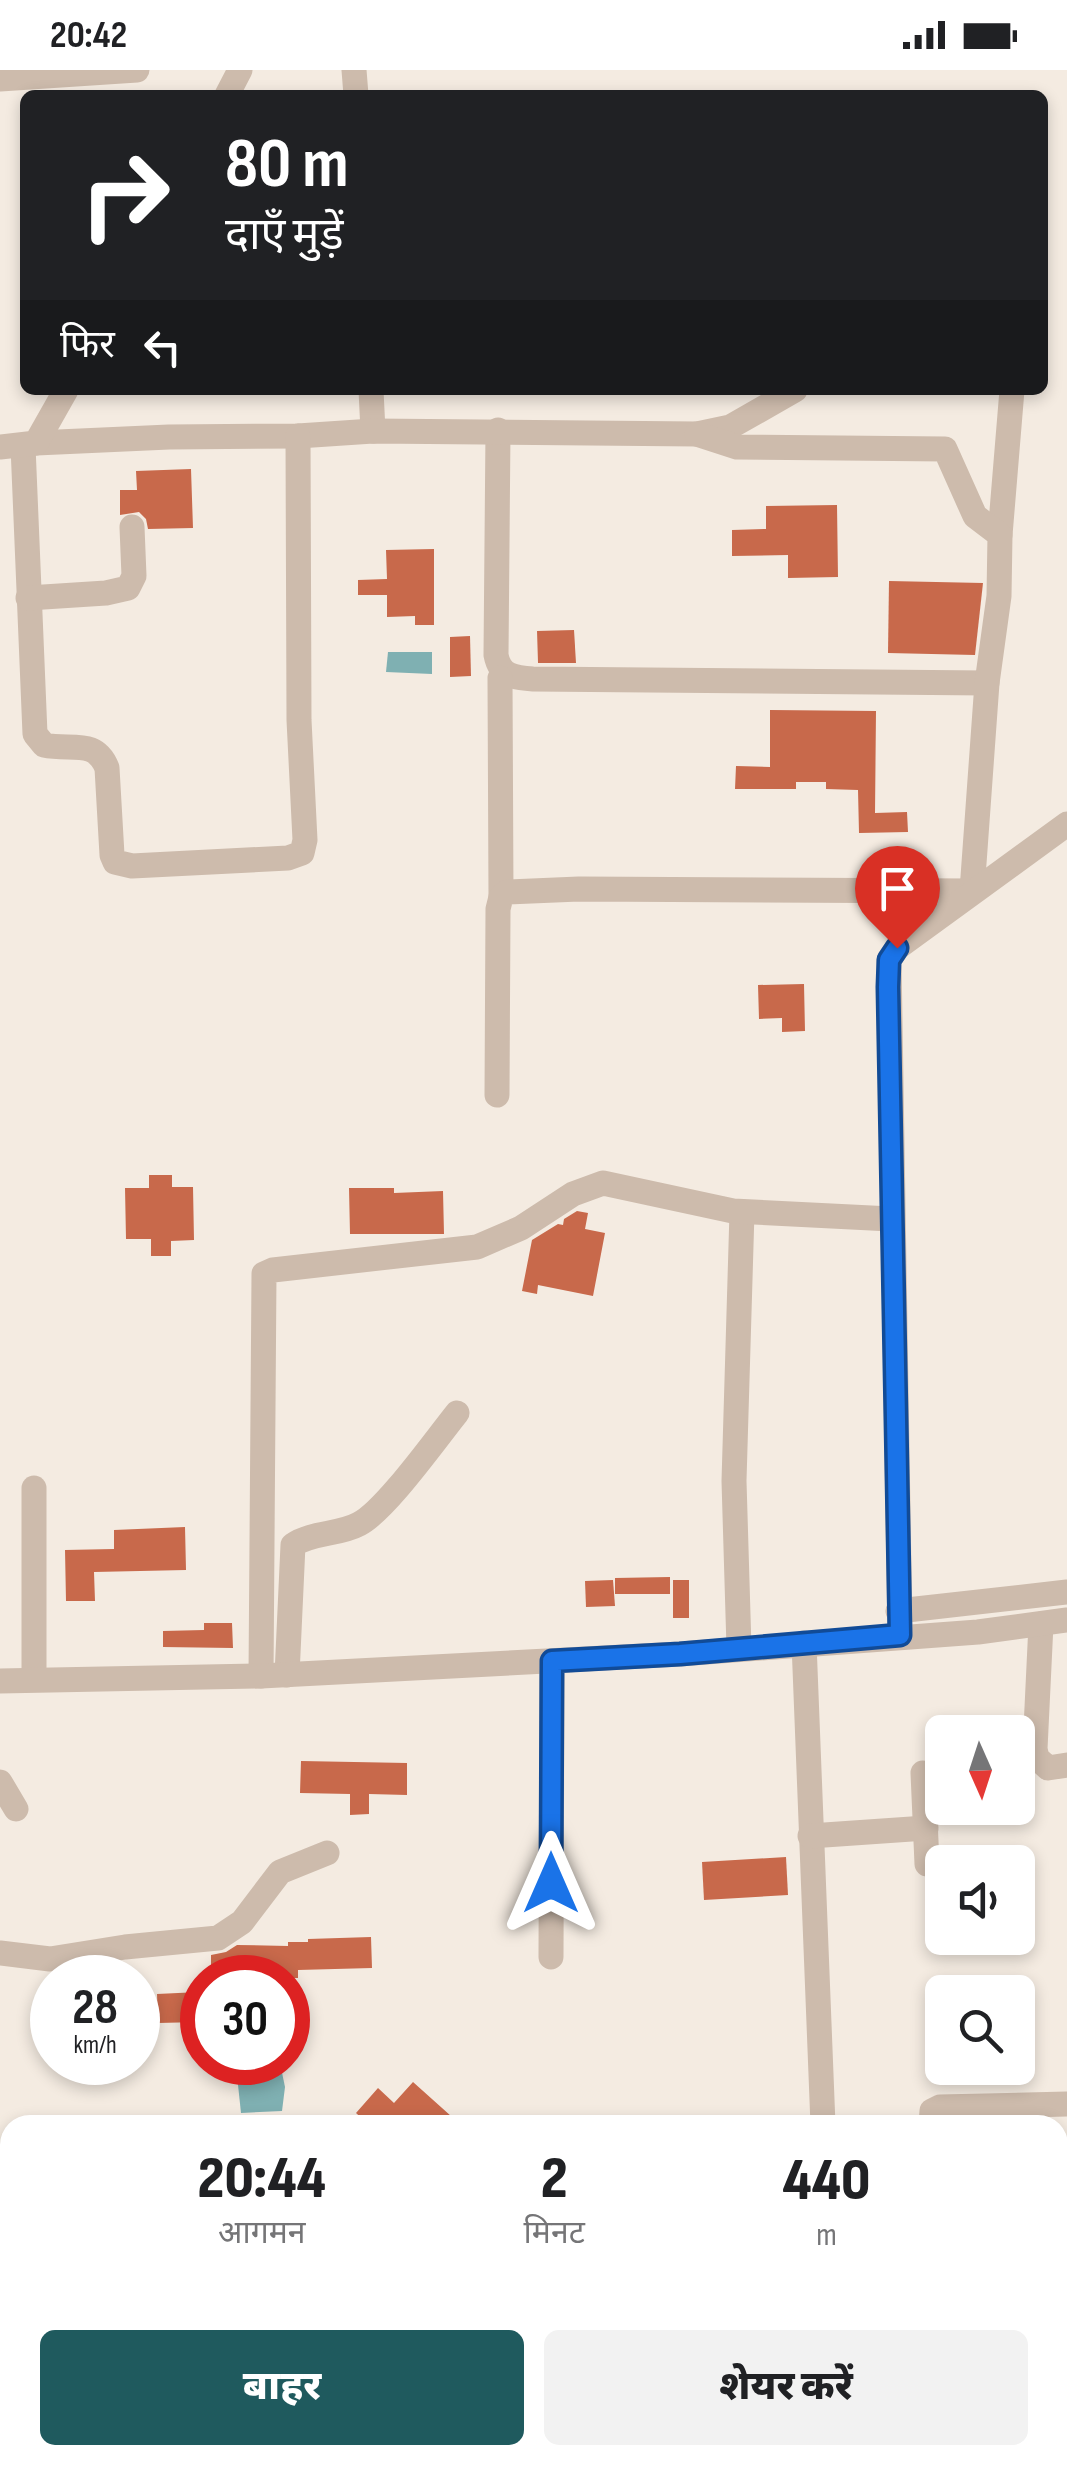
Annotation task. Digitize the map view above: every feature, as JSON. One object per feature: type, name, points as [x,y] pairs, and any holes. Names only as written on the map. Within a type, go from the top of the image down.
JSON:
[{"type":"street","points":[[0,79],[137,70]]},
{"type":"street","points":[[62,395],[20,446],[35,734],[44,745],[92,748],[103,758],[115,862],[132,866],[302,853],[305,840],[299,720],[298,436]]},
{"type":"street","points":[[371,395],[373,431]]},
{"type":"street","points":[[20,446],[169,436],[298,436],[373,431],[697,434],[730,427],[786,395]]},
{"type":"street","points":[[972,891],[1012,395]]},
{"type":"street","points":[[498,430],[496,656],[500,670],[507,675],[533,680],[986,683]]},
{"type":"street","points":[[697,434],[736,447],[944,449],[975,516],[1000,535]]},
{"type":"street","points":[[28,598],[106,594],[128,588],[134,576],[132,528]]},
{"type":"street","points":[[497,1096],[500,678]]},
{"type":"street","points":[[899,1623],[889,960],[897,948],[1067,824]]},
{"type":"street","points":[[501,897],[516,890],[972,891]]},
{"type":"street","points":[[274,1676],[264,1274],[477,1246],[521,1228],[574,1194],[603,1184],[742,1212],[891,1219]]},
{"type":"street","points":[[739,1648],[734,1481],[742,1212]]},
{"type":"street","points":[[274,1676],[293,1544],[344,1531],[368,1519],[457,1413]]},
{"type":"street","points":[[34,1488],[34,1680]]},
{"type":"street","points":[[0,1681],[274,1676],[739,1648],[804,1642],[1067,1592]]},
{"type":"street","points":[[899,1623],[978,1632],[1054,1622],[1035,1748],[1037,1758],[1048,1768],[1067,1765]]},
{"type":"street","points":[[804,1642],[823,2115]]},
{"type":"street","points":[[551,1957],[552,1661]]},
{"type":"street","points":[[923,1772],[927,1845]]},
{"type":"street","points":[[0,1782],[16,1810]]},
{"type":"street","points":[[810,1836],[926,1828]]},
{"type":"street","points":[[0,1954],[50,1959],[218,1938],[242,1922],[280,1872],[327,1853]]},
{"type":"street","points":[[932,2115],[932,2110],[940,2107],[1067,2104]]},
{"type":"water","points":[[388,652],[432,652],[432,674],[386,672]]},
{"type":"water","points":[[238,2085],[285,2085],[282,2111],[241,2113]]},
{"type":"building","points":[[191,469],[193,528],[148,529],[139,512],[120,515],[120,490],[137,490],[136,471]]},
{"type":"building","points":[[837,505],[838,577],[788,578],[788,555],[732,556],[732,530],[766,529],[766,506]]},
{"type":"building","points":[[434,549],[434,625],[415,625],[415,616],[387,617],[387,595],[358,595],[358,580],[387,579],[386,550]]},
{"type":"building","points":[[889,581],[983,583],[975,655],[888,653]]},
{"type":"building","points":[[574,630],[576,663],[538,663],[537,631]]},
{"type":"building","points":[[470,636],[471,676],[450,677],[450,637]]},
{"type":"building","points":[[770,710],[876,711],[875,813],[907,812],[908,832],[859,833],[858,790],[826,789],[826,782],[796,782],[796,789],[735,789],[736,766],[770,767]]},
{"type":"building","points":[[804,984],[805,1031],[782,1032],[782,1018],[759,1019],[758,985]]},
{"type":"building","points":[[149,1175],[172,1175],[172,1187],[193,1187],[194,1240],[171,1241],[171,1256],[151,1256],[151,1239],[126,1239],[125,1188],[149,1188]]},
{"type":"building","points":[[349,1188],[394,1188],[394,1193],[443,1191],[444,1234],[350,1234]]},
{"type":"building","points":[[577,1211],[588,1213],[585,1229],[605,1233],[593,1296],[538,1285],[537,1294],[522,1291],[532,1240],[558,1224],[563,1225],[564,1219]]},
{"type":"building","points":[[185,1527],[186,1570],[94,1572],[95,1601],[66,1601],[65,1550],[114,1549],[114,1530]]},
{"type":"building","points":[[670,1577],[670,1594],[615,1594],[615,1578]]},
{"type":"building","points":[[613,1580],[615,1606],[586,1607],[585,1581]]},
{"type":"building","points":[[673,1580],[689,1580],[689,1618],[673,1618]]},
{"type":"building","points":[[204,1623],[232,1623],[233,1648],[163,1647],[163,1631],[204,1630]]},
{"type":"building","points":[[301,1761],[407,1763],[407,1795],[369,1794],[369,1814],[350,1815],[350,1794],[300,1793]]},
{"type":"building","points":[[786,1857],[788,1895],[704,1900],[702,1862]]},
{"type":"building","points":[[371,1937],[372,1968],[310,1970],[310,1955],[211,1955],[237,1945],[288,1946],[288,1942]]},
{"type":"building","points":[[180,1993],[180,2022],[160,2023],[160,1994]]},
{"type":"building","points":[[413,2082],[450,2115],[356,2113],[378,2088],[394,2103]]},
{"type":"route","points":[[551,1883],[552,1661],[900,1635],[888,987],[889,960],[897,948]]}]
